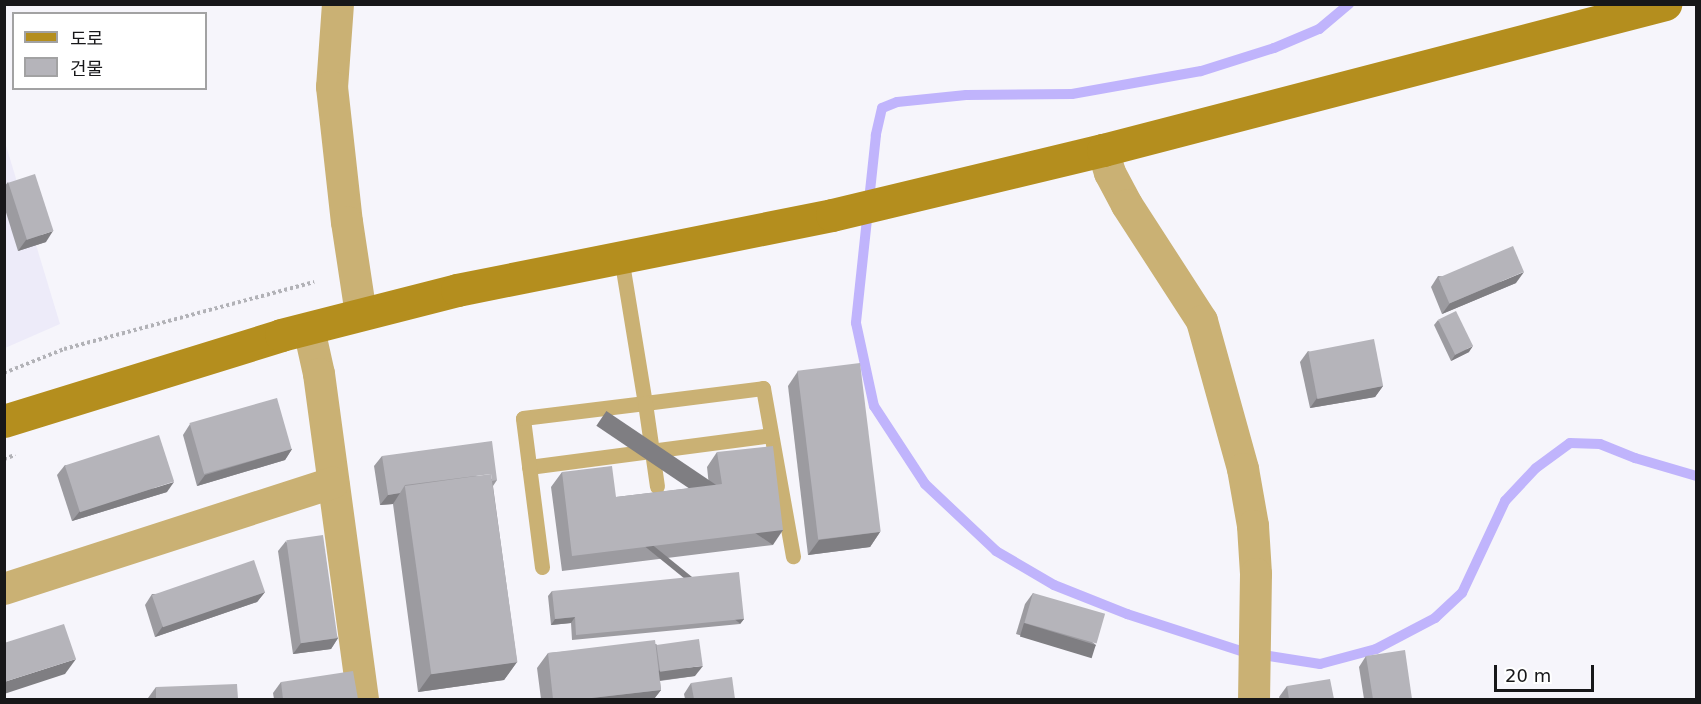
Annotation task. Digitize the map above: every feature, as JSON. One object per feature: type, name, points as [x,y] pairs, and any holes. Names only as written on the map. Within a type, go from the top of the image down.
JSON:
[{"type":"main road","points":[[4,421],[157,372],[457,290],[832,214],[1103,150],[1665,4]]},
{"type":"street","points":[[338,4],[332,87],[347,222],[361,315]]},
{"type":"street","points":[[1103,150],[1110,173],[1127,205],[1202,321],[1243,469],[1253,526],[1256,574],[1254,699]]},
{"type":"street","points":[[309,329],[319,374],[363,699]]},
{"type":"street","points":[[4,589],[333,483]]},
{"type":"lane","points":[[621,257],[657,486]]},
{"type":"lane","points":[[542,567],[523,418],[763,388],[793,556]]},
{"type":"lane","points":[[529,467],[771,435]]},
{"type":"path","points":[[4,373],[64,349],[314,282]]},
{"type":"shaded area","points":[[4,139],[60,324],[5,348],[4,348]]},
{"type":"building","points":[[35,174],[54,231],[27,240],[8,183]]},
{"type":"building","points":[[1513,246],[1524,272],[1449,303],[1438,278]]},
{"type":"building","points":[[1456,311],[1473,346],[1455,355],[1438,320]]},
{"type":"building","points":[[1374,339],[1383,386],[1317,399],[1308,352]]},
{"type":"building","points":[[860,363],[881,532],[818,539],[797,371]]},
{"type":"building","points":[[277,398],[292,449],[204,474],[190,423]]},
{"type":"building","points":[[159,435],[174,482],[80,512],[65,466]]},
{"type":"building","points":[[492,441],[497,480],[492,481],[491,474],[405,485],[400,493],[388,495],[382,456]]},
{"type":"building","points":[[773,446],[783,530],[572,556],[562,472],[612,466],[616,497],[722,484],[717,452]]},
{"type":"building","points":[[491,474],[517,662],[431,674],[405,486]]},
{"type":"building","points":[[323,535],[337,638],[301,643],[286,540]]},
{"type":"building","points":[[254,560],[265,592],[163,627],[152,595]]},
{"type":"building","points":[[739,572],[744,619],[576,635],[575,617],[555,619],[552,591]]},
{"type":"building","points":[[1033,593],[1105,614],[1097,643],[1024,623]]},
{"type":"building","points":[[64,624],[76,659],[4,682],[4,643]]},
{"type":"building","points":[[699,639],[703,666],[660,672],[656,645]]},
{"type":"building","points":[[655,640],[661,690],[583,699],[553,699],[548,653]]},
{"type":"building","points":[[1405,650],[1412,699],[1373,699],[1366,656]]},
{"type":"building","points":[[353,671],[358,699],[283,699],[281,682]]},
{"type":"building","points":[[732,677],[735,699],[694,699],[691,683]]},
{"type":"building","points":[[1330,679],[1334,699],[1289,699],[1287,686]]},
{"type":"building","points":[[237,684],[238,699],[156,699],[156,687]]},
{"type":"waterway","points":[[1349,4],[1319,29],[1274,48],[1201,71],[1072,94],[966,95],[897,102],[882,108],[876,135],[856,323],[874,406],[925,484],[996,551],[1054,585],[1127,614],[1244,652],[1320,664],[1376,649],[1435,618],[1462,593],[1505,501],[1536,468],[1570,443],[1600,444],[1635,458],[1696,476]]}]
